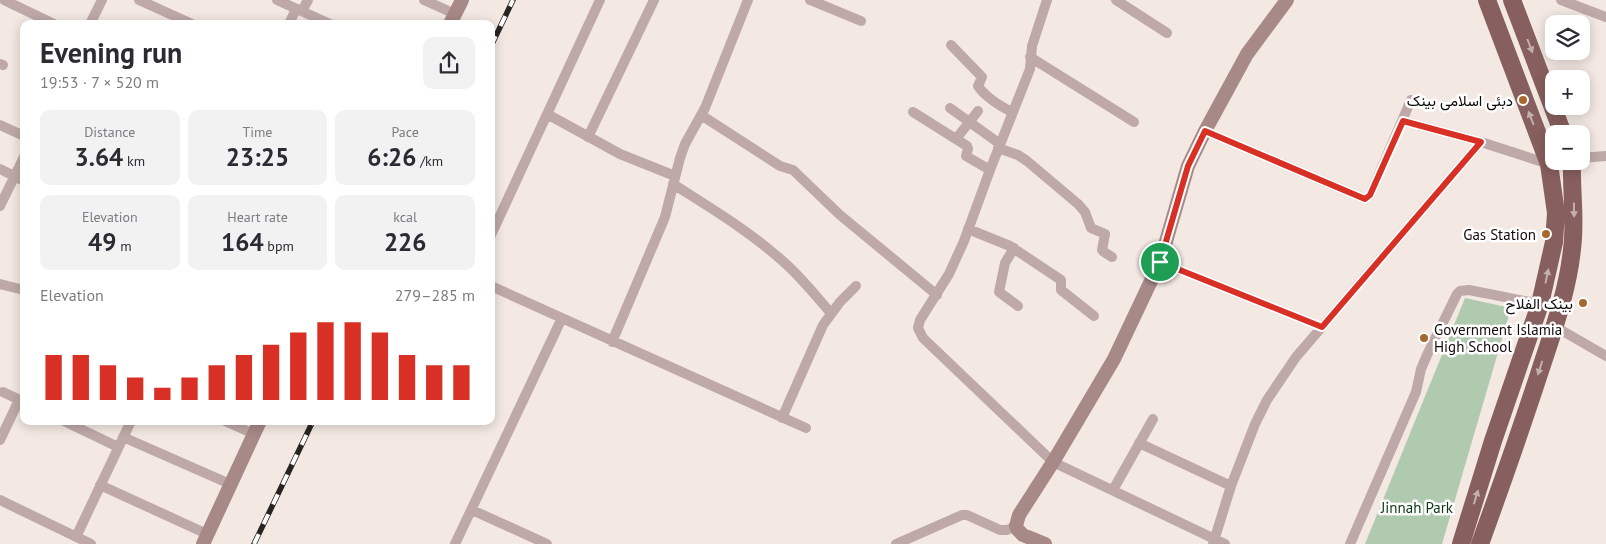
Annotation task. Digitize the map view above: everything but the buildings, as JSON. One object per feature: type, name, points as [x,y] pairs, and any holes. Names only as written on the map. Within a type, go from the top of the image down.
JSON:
[{"type":"highway","points":[[1487,0],[1545,156]]},
{"type":"highway","points":[[1512,0],[1560,125]]},
{"type":"highway","points":[[1461,544],[1540,304],[1554,242],[1556,213],[1549,170]]},
{"type":"highway","points":[[1480,544],[1514,448],[1566,284],[1572,249],[1574,213],[1572,170]]},
{"type":"highway","points":[[1494,441],[1514,448]]},
{"type":"street","points":[[4,0],[24,4],[48,20]]},
{"type":"street","points":[[92,20],[102,0]]},
{"type":"street","points":[[139,0],[183,20]]},
{"type":"street","points":[[277,0],[319,20]]},
{"type":"street","points":[[292,20],[308,0]]},
{"type":"street","points":[[424,0],[453,19],[462,0]]},
{"type":"street","points":[[495,226],[600,0]]},
{"type":"street","points":[[588,137],[654,0]]},
{"type":"street","points":[[612,342],[659,234],[670,201],[684,144],[701,115],[716,82],[748,0]]},
{"type":"street","points":[[810,0],[861,21]]},
{"type":"street","points":[[1047,0],[1030,57],[1030,68],[964,241],[949,274],[920,320],[918,328],[923,338],[1053,462],[1218,542],[1232,486],[1255,424],[1267,400],[1296,357],[1481,142]]},
{"type":"street","points":[[1116,0],[1167,33]]},
{"type":"street","points":[[896,544],[967,515],[1000,530],[1007,530],[1016,526],[1021,511],[1053,462],[1114,359],[1160,262],[1188,166],[1205,131],[1247,54],[1287,0]]},
{"type":"street","points":[[1561,0],[1606,17]]},
{"type":"street","points":[[951,45],[982,77],[978,86],[994,102],[1012,112]]},
{"type":"street","points":[[1030,57],[1134,122]]},
{"type":"street","points":[[1205,131],[1365,199],[1370,195],[1411,100]]},
{"type":"street","points":[[950,108],[970,121],[999,146],[1027,161],[1078,204],[1085,212],[1091,228],[1105,234],[1102,250],[1112,257]]},
{"type":"street","points":[[956,139],[978,111]]},
{"type":"street","points":[[913,112],[968,147],[966,156],[990,170]]},
{"type":"street","points":[[547,114],[620,154],[674,180],[759,241],[789,267],[831,313]]},
{"type":"street","points":[[701,115],[780,166],[792,170],[840,216],[937,295]]},
{"type":"street","points":[[1403,121],[1481,142],[1545,163]]},
{"type":"street","points":[[0,125],[20,134]]},
{"type":"street","points":[[1590,157],[1606,156]]},
{"type":"street","points":[[0,169],[19,178],[0,206]]},
{"type":"street","points":[[968,229],[1014,248],[1061,280],[1061,290],[1094,316]]},
{"type":"street","points":[[1014,248],[1003,268],[999,294],[1018,306]]},
{"type":"street","points":[[1160,262],[1322,327]]},
{"type":"street","points":[[0,284],[20,289]]},
{"type":"street","points":[[782,418],[818,334],[831,313],[856,286]]},
{"type":"street","points":[[495,288],[806,428]]},
{"type":"street","points":[[1350,544],[1416,392],[1427,355],[1457,294],[1460,291],[1469,290],[1540,304]]},
{"type":"street","points":[[455,544],[562,318]]},
{"type":"street","points":[[1554,326],[1606,356]]},
{"type":"street","points":[[3,392],[20,400]]},
{"type":"street","points":[[0,440],[4,418],[20,402]]},
{"type":"street","points":[[1113,490],[1153,419]]},
{"type":"street","points":[[72,425],[118,447]]},
{"type":"street","points":[[66,544],[73,535],[100,485],[129,425]]},
{"type":"street","points":[[234,425],[254,434]]},
{"type":"street","points":[[100,485],[205,539],[258,425]]},
{"type":"street","points":[[123,437],[230,484]]},
{"type":"street","points":[[1139,443],[1232,486]]},
{"type":"street","points":[[0,500],[91,544]]},
{"type":"street","points":[[472,510],[547,544]]},
{"type":"street","points":[[1016,526],[1024,535],[1038,543]]},
{"type":"green space","name":"Jinnah Park","points":[[1465,298],[1511,308],[1442,544],[1365,544]]},
{"type":"railway","points":[[495,38],[513,0]]},
{"type":"railway","points":[[254,544],[311,425]]},
{"type":"place","name":"دبئی اسلامی بینک","points":[[1523,100]]},
{"type":"place","name":"Gas Station","points":[[1546,234]]},
{"type":"place","name":"بینک الفلاح","points":[[1583,303]]},
{"type":"place","name":"Government Islamia High School","points":[[1424,338]]},
{"type":"route","points":[[1403,121],[1481,142],[1322,327],[1160,262],[1188,166],[1205,131],[1364,199],[1370,195],[1403,121]]}]
